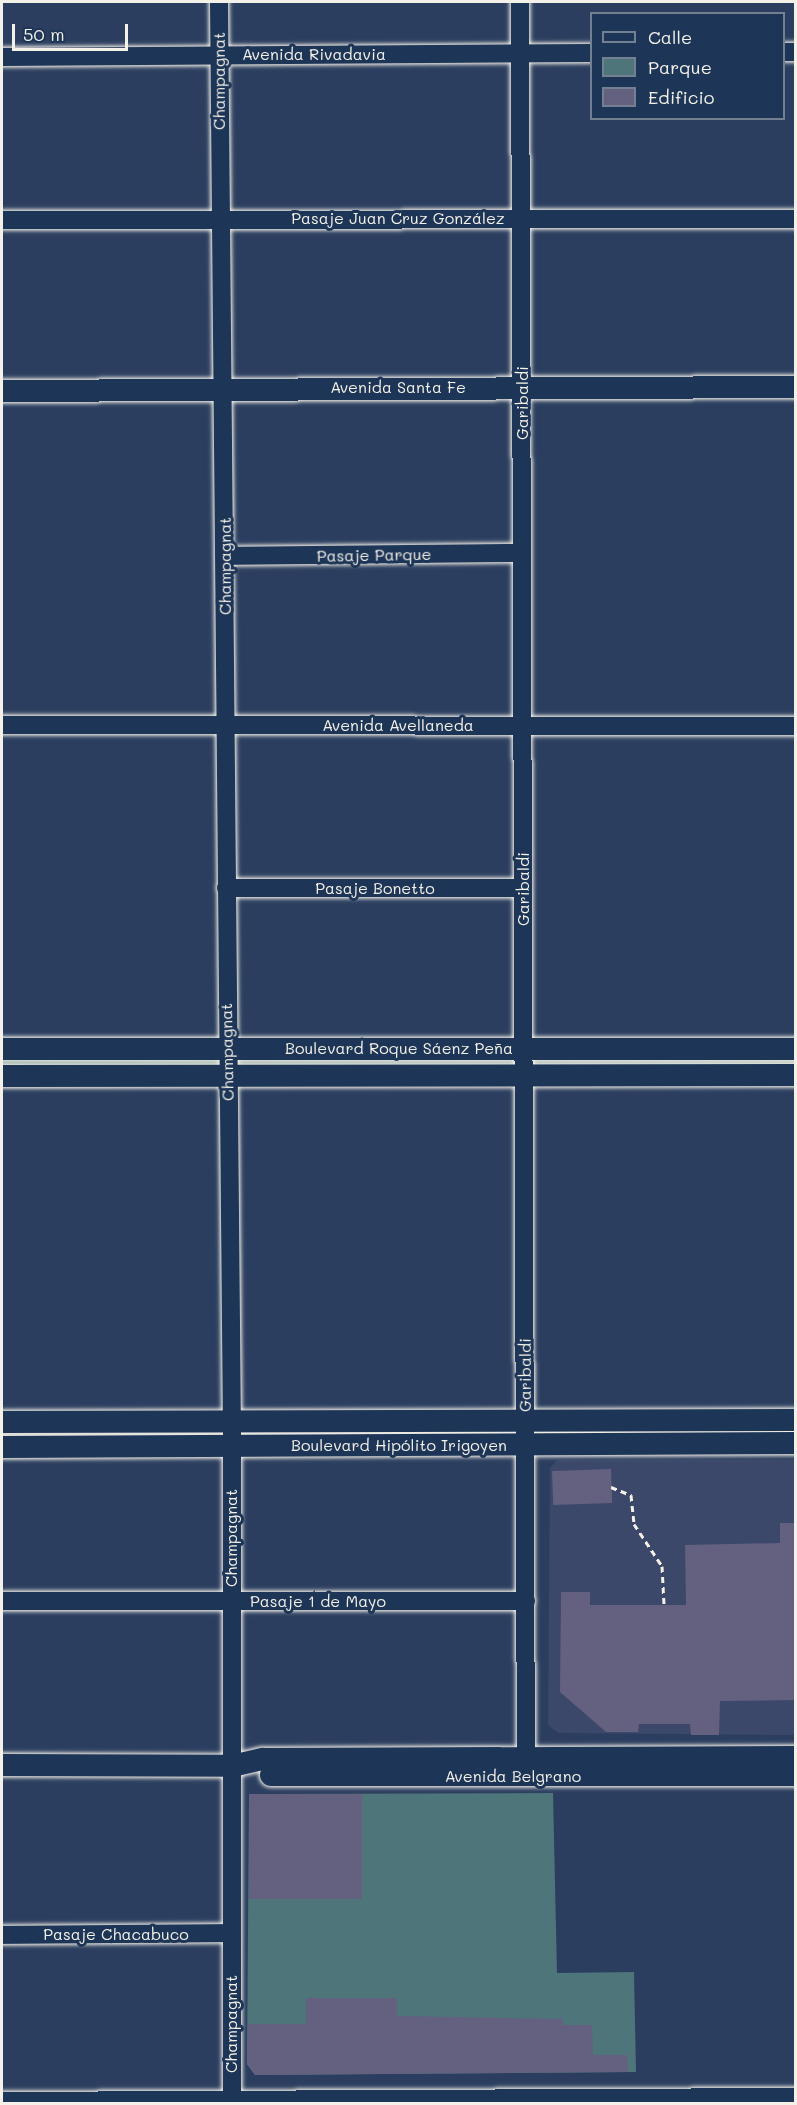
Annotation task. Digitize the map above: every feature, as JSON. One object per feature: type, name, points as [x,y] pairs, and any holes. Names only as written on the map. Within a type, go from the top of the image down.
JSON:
[{"type":"street","name":"Champagnat","points":[[219,2],[220,219],[225,389],[226,1049],[232,1421],[232,2102]]},
{"type":"street","name":"Garibaldi","points":[[520,2],[526,1767]]},
{"type":"street","name":"Avenida Rivadavia","points":[[2,57],[590,53]]},
{"type":"street","name":"Pasaje Juan Cruz González","points":[[2,220],[795,219]]},
{"type":"street","name":"Avenida Santa Fe","points":[[2,392],[795,387]]},
{"type":"street","name":"Pasaje Parque","points":[[225,556],[522,553]]},
{"type":"street","name":"Avenida Avellaneda","points":[[2,725],[795,726]]},
{"type":"street","name":"Pasaje Bonetto","points":[[226,888],[524,888]]},
{"type":"street","name":"Boulevard Roque Sáenz Peña","points":[[2,1049],[524,1047],[795,1049]]},
{"type":"street","name":"Boulevard Roque Sáenz Peña","points":[[2,1076],[795,1076]]},
{"type":"street","name":"Boulevard Hipólito Irigoyen","points":[[2,1422],[795,1420]]},
{"type":"street","name":"Boulevard Hipólito Irigoyen","points":[[2,1447],[795,1443]]},
{"type":"street","name":"Pasaje 1 de Mayo","points":[[2,1601],[526,1601]]},
{"type":"street","name":"Avenida Belgrano","points":[[526,1767],[795,1757]]},
{"type":"street","name":"Avenida Belgrano","points":[[2,1765],[232,1766],[263,1759],[795,1775]]},
{"type":"street","name":"Pasaje Chacabuco","points":[[2,1935],[231,1933]]},
{"type":"street","points":[[2,2101],[530,2101],[795,2097]]},
{"type":"path","points":[[612,1487],[632,1495],[634,1524],[662,1566],[664,1605]]},
{"type":"shaded area","points":[[557,1460],[795,1460],[795,1733],[792,1735],[558,1733],[548,1725],[550,1468]]},
{"type":"green space","points":[[795,1057],[796,1069],[2,1070],[2,1060]]},
{"type":"green space","points":[[553,1793],[557,1973],[634,1972],[636,2072],[255,2075],[247,2064],[249,1794]]},
{"type":"building","points":[[611,1469],[612,1503],[553,1505],[552,1471]]},
{"type":"building","points":[[780,1523],[796,1523],[796,1700],[720,1701],[719,1735],[691,1735],[690,1724],[639,1724],[638,1732],[606,1732],[560,1692],[561,1592],[590,1592],[590,1605],[686,1605],[685,1545],[780,1543]]},
{"type":"building","points":[[249,1794],[362,1794],[362,1899],[249,1899]]},
{"type":"building","points":[[306,1998],[397,1998],[397,2016],[563,2019],[563,2025],[592,2025],[593,2055],[627,2055],[628,2072],[255,2075],[247,2064],[248,2024],[306,2024]]}]
